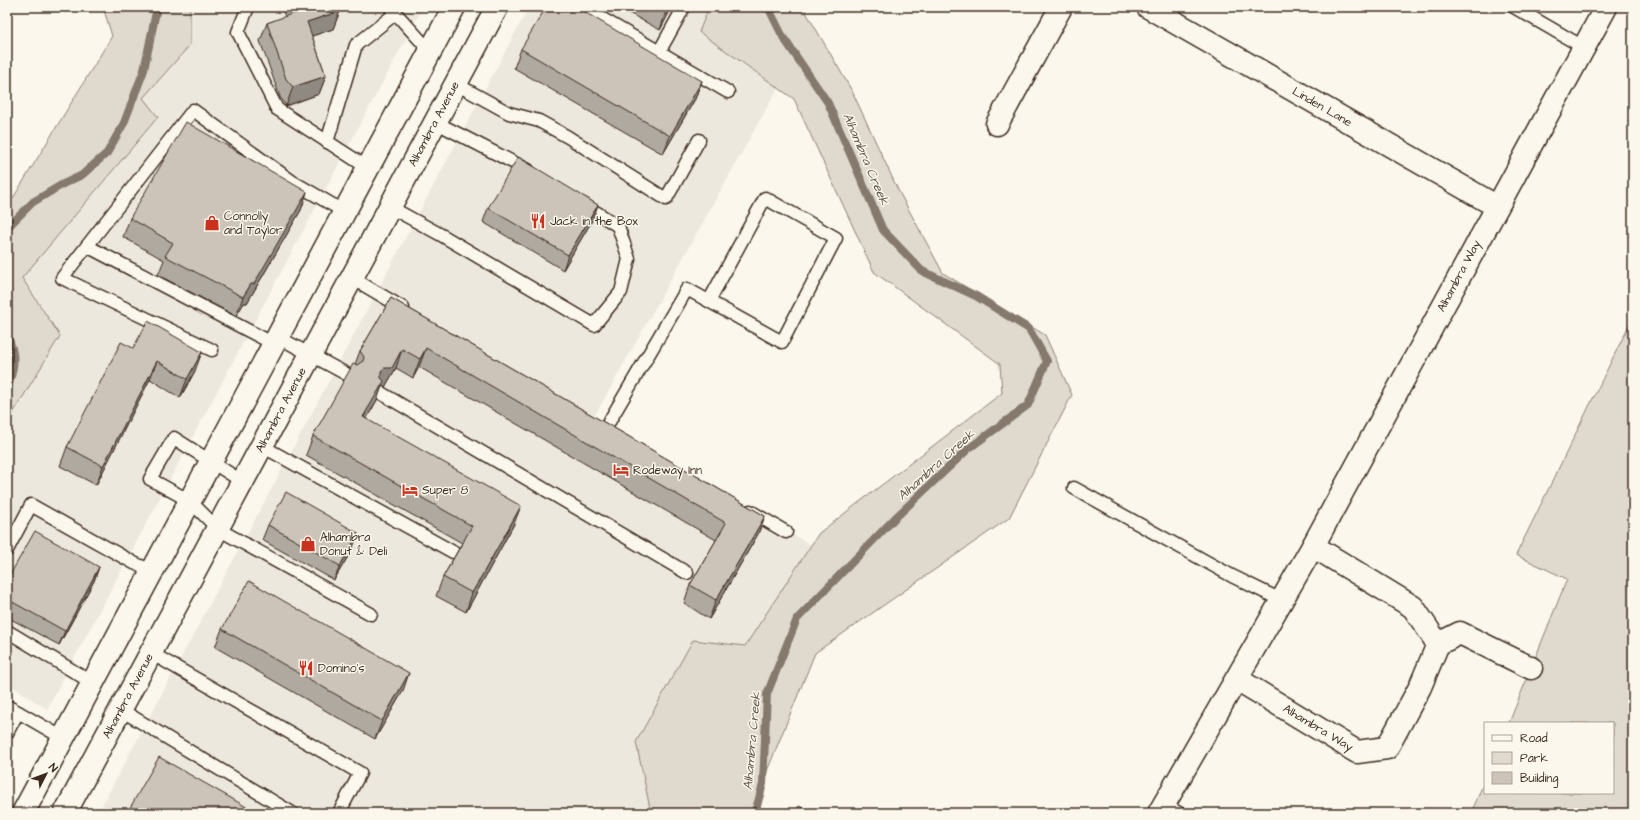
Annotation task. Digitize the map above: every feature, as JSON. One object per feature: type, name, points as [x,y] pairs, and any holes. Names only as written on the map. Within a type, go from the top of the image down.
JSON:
[{"type":"street","points":[[23,813],[454,7]]},
{"type":"street","name":"Alhambra Avenue","points":[[66,813],[497,7]]},
{"type":"street","points":[[997,124],[1061,7]]},
{"type":"street","name":"Linden Lane","points":[[1148,7],[1496,206]]},
{"type":"street","name":"Alhambra Way","points":[[1167,810],[1237,679],[1313,546],[1496,206],[1606,7]]},
{"type":"street","points":[[1313,546],[1412,607],[1438,644],[1460,633],[1531,668]]},
{"type":"street","name":"Alhambra Way","points":[[1237,679],[1357,752],[1387,748],[1420,687],[1438,644]]},
{"type":"lane","points":[[248,7],[238,32],[277,109],[368,168]]},
{"type":"lane","points":[[582,7],[728,92]]},
{"type":"lane","points":[[659,52],[684,7]]},
{"type":"lane","points":[[1514,7],[1583,47]]},
{"type":"lane","points":[[327,142],[356,45],[393,10],[430,51]]},
{"type":"lane","points":[[456,84],[509,113],[539,121],[568,136],[666,198],[699,140]]},
{"type":"lane","points":[[212,350],[62,278],[193,110],[293,182],[345,212]]},
{"type":"lane","points":[[435,122],[517,164],[537,176]]},
{"type":"lane","points":[[390,207],[443,236],[594,325],[621,292],[630,259],[618,226],[571,197]]},
{"type":"lane","points":[[606,427],[687,289],[709,302],[782,342],[836,238],[765,198],[709,302]]},
{"type":"lane","points":[[87,246],[276,341],[311,355],[350,376]]},
{"type":"lane","points":[[352,278],[414,314]]},
{"type":"lane","points":[[381,393],[687,573]]},
{"type":"lane","points":[[593,419],[619,434]]},
{"type":"lane","points":[[243,482],[174,438],[150,479],[190,501],[218,529],[371,614]]},
{"type":"lane","points":[[262,446],[453,552]]},
{"type":"lane","points":[[1074,488],[1232,576],[1282,601]]},
{"type":"lane","points":[[739,504],[786,532]]},
{"type":"lane","points":[[7,550],[31,505],[134,563],[152,571]]},
{"type":"lane","points":[[7,631],[93,683]]},
{"type":"lane","points":[[151,653],[360,773],[339,813]]},
{"type":"lane","points":[[7,733],[12,709],[63,738]]},
{"type":"lane","points":[[121,710],[292,813]]},
{"type":"shaded area","points":[[190,7],[423,7],[47,709],[7,683],[7,423],[60,336],[22,278],[158,117],[142,98],[190,45]]},
{"type":"shaded area","points":[[529,7],[709,7],[699,32],[778,88],[593,419],[811,545],[745,646],[693,640],[636,742],[651,813],[98,813]]},
{"type":"green space","points":[[103,7],[190,7],[190,45],[143,98],[158,117],[22,278],[60,336],[7,423],[7,208],[112,36]]},
{"type":"green space","points":[[709,7],[803,7],[852,91],[898,190],[943,273],[1045,335],[1072,395],[1009,518],[815,653],[750,813],[651,813],[636,742],[693,640],[745,646],[819,533],[1002,393],[1000,364],[874,272],[794,99],[699,32]]},
{"type":"green space","points":[[1633,317],[1633,813],[1471,813],[1484,782],[1484,794],[1614,794],[1614,722],[1509,722],[1567,579],[1516,555]]},
{"type":"building","points":[[295,7],[339,7],[340,11],[307,22],[326,76],[293,87],[286,79],[267,23],[297,12]]},
{"type":"building","points":[[546,7],[576,7],[702,81],[670,136],[521,49]]},
{"type":"building","points":[[659,7],[668,7],[666,11]]},
{"type":"building","name":"Connolly and Taylor","points":[[186,122],[307,192],[254,284],[251,284],[243,297],[165,256],[173,243],[130,218]]},
{"type":"building","name":"Jack in the Box","points":[[518,157],[598,205],[568,255],[488,208]]},
{"type":"building","points":[[391,298],[765,516],[716,600],[690,585],[726,523],[426,348],[420,359],[402,349],[392,368],[384,368],[381,371],[381,378],[384,381],[363,417],[521,506],[472,593],[443,577],[472,526],[313,436],[353,364],[357,365],[363,361],[364,357],[360,351]]},
{"type":"building","points":[[148,321],[202,352],[187,379],[157,361],[103,466],[67,447],[121,342],[133,348]]},
{"type":"building","points":[[286,492],[358,533],[340,566],[268,525]]},
{"type":"building","points":[[35,531],[99,567],[65,631],[7,599],[7,580]]},
{"type":"building","points":[[249,581],[409,673],[382,721],[222,629]]},
{"type":"building","points":[[159,757],[257,813],[127,813]]},
{"type":"building","points":[[799,806],[812,813],[795,813]]},
{"type":"waterway","points":[[7,231],[8,227],[33,202],[63,184],[82,175],[107,153],[124,123],[144,70],[157,7]]},
{"type":"waterway","name":"Alhambra Creek","points":[[755,813],[763,784],[767,694],[797,619],[895,518],[968,449],[1028,405],[1047,361],[1029,329],[976,296],[922,271],[883,230],[828,103],[783,37],[768,7]]},
{"type":"waterway","points":[[7,336],[13,357],[13,370],[7,391]]},
{"type":"place","name":"Jack in the Box","points":[[538,221]]},
{"type":"place","name":"Connolly and Taylor","points":[[212,223]]},
{"type":"place","name":"Rodeway Inn","points":[[621,470]]},
{"type":"place","name":"Super 8","points":[[410,490]]},
{"type":"place","name":"Alhambra Donut & Deli","points":[[308,544]]},
{"type":"place","name":"Domino's","points":[[306,668]]}]
